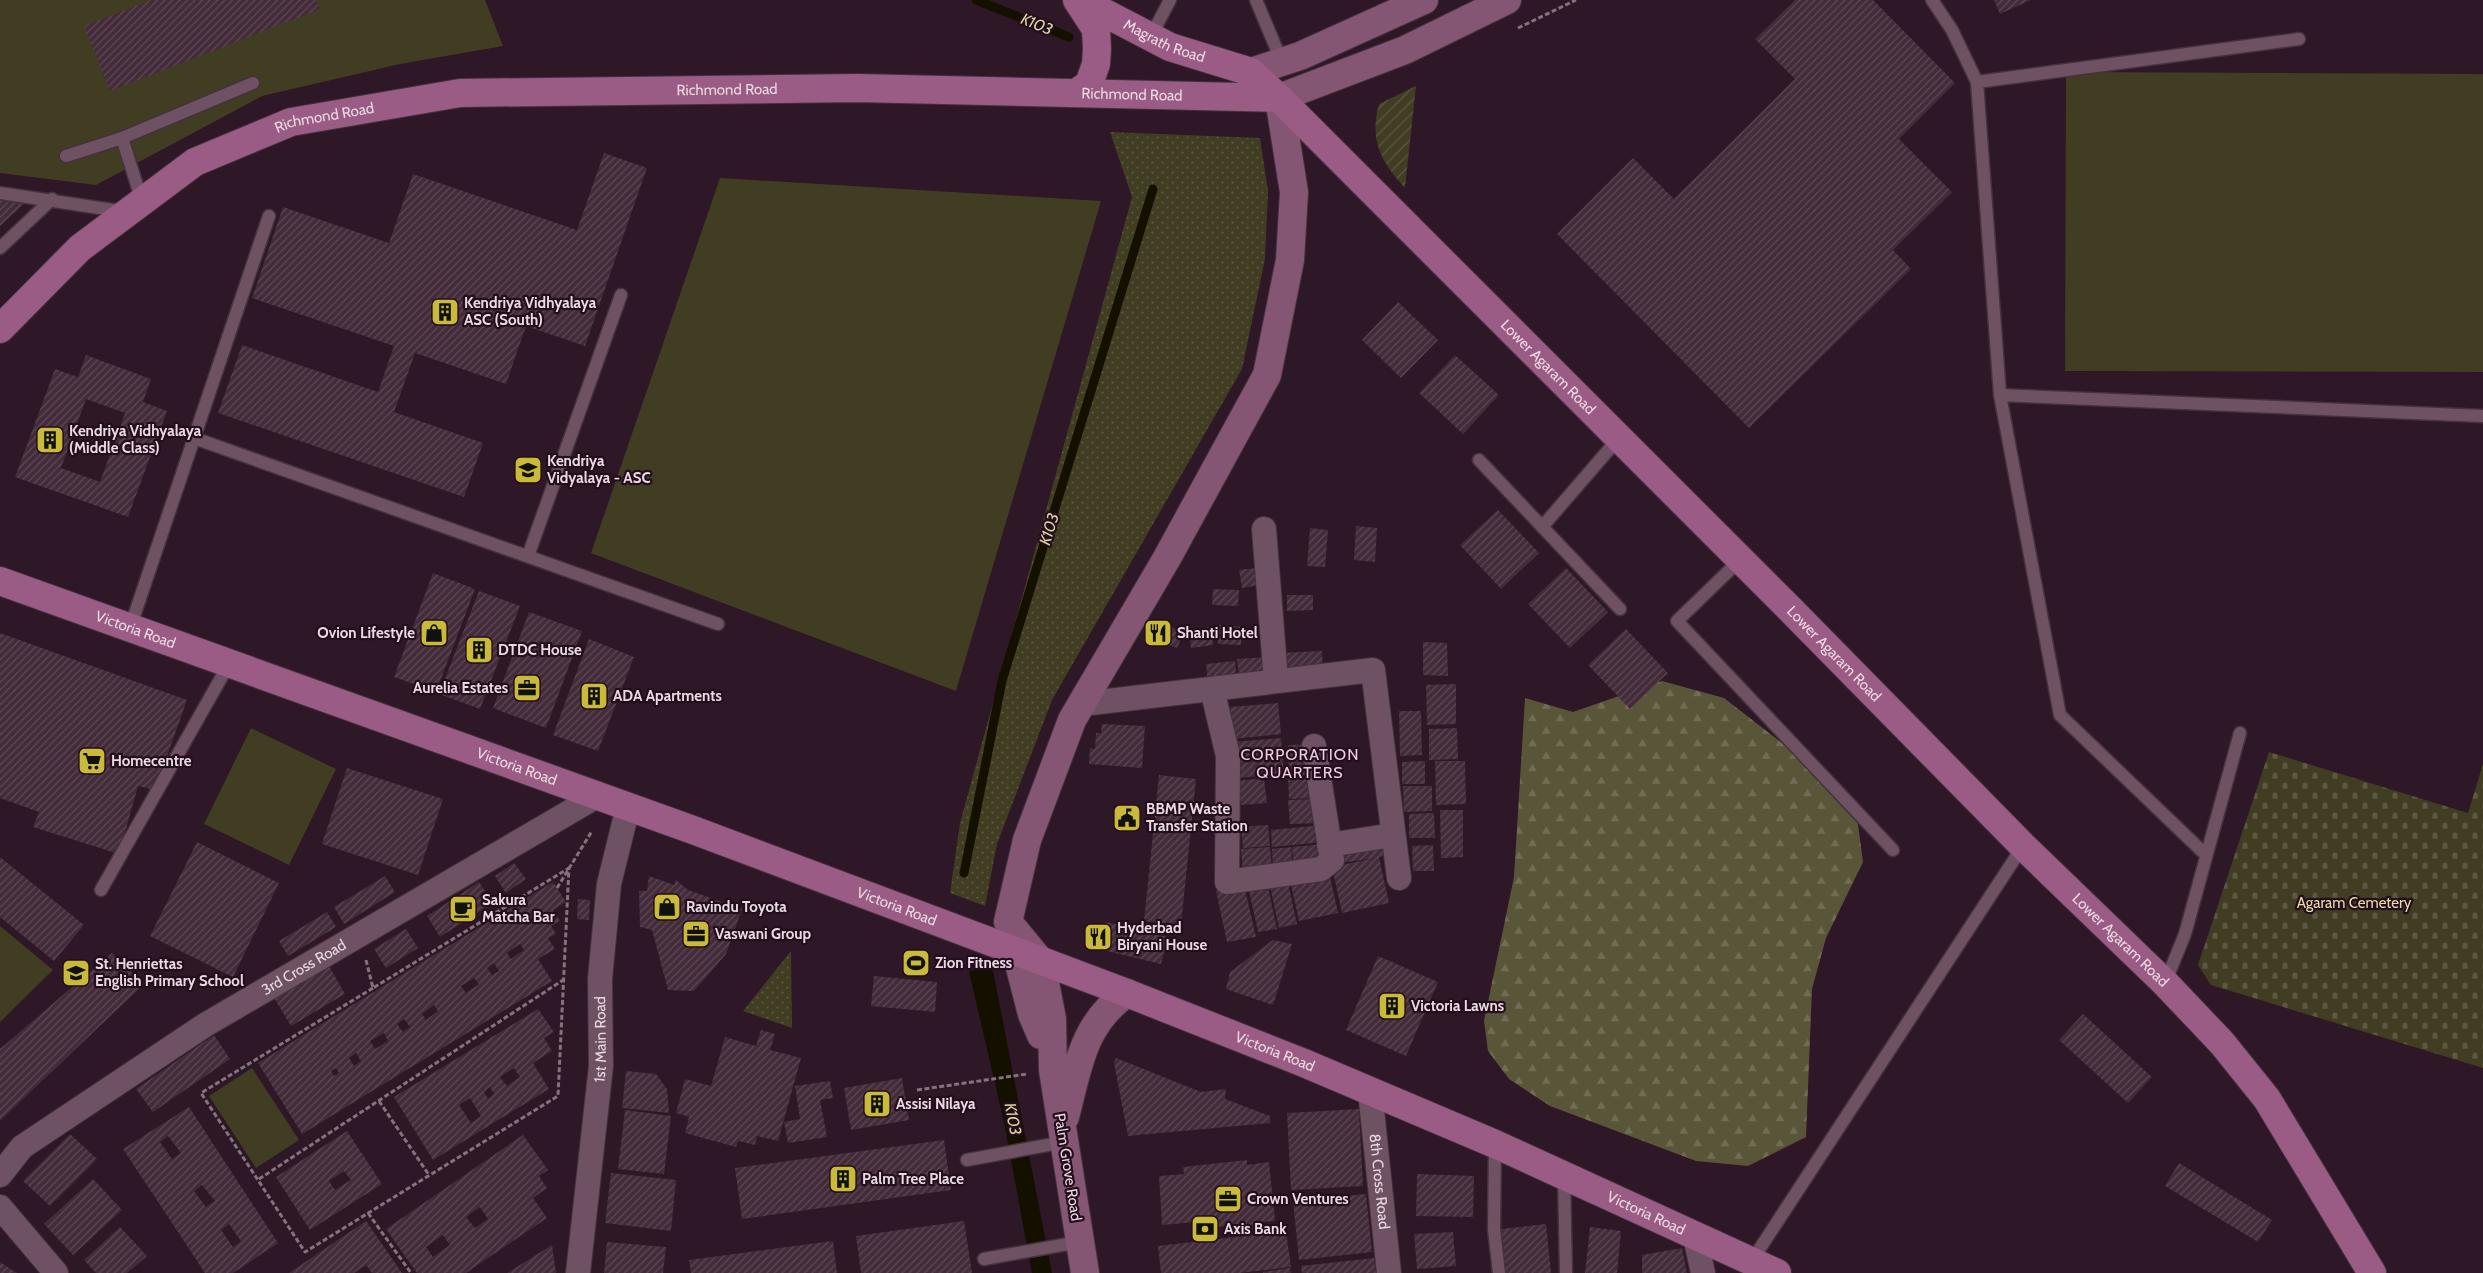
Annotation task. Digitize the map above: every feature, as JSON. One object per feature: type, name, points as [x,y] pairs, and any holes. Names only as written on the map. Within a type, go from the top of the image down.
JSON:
[{"type":"main road","name":"Magrath Road","points":[[1079,0],[1170,48],[1251,72]]},
{"type":"main road","points":[[1076,93],[1089,84],[1096,64],[1098,49],[1096,29],[1079,0]]},
{"type":"main road","name":"Lower Agaram Road","points":[[1251,72],[1740,560],[2023,846],[2165,983],[2222,1043],[2267,1099],[2372,1273]]},
{"type":"main road","name":"Richmond Road","points":[[0,329],[80,248],[195,162],[291,122],[460,93],[857,88],[1279,98]]},
{"type":"main road","name":"Victoria Road","points":[[0,581],[836,883],[1009,940],[1041,962],[1127,993],[1370,1091],[1495,1144],[1776,1273]]},
{"type":"street","points":[[1251,72],[1282,62],[1424,0]]},
{"type":"street","name":"Richmond Road","points":[[1279,98],[1405,50],[1507,0]]},
{"type":"street","points":[[1009,940],[1027,840],[1072,720],[1167,558],[1267,375],[1290,260],[1293,202],[1279,98]]},
{"type":"street","points":[[1264,529],[1276,681]]},
{"type":"street","points":[[1082,704],[1373,670],[1399,878]]},
{"type":"street","points":[[1212,689],[1228,756],[1227,882],[1321,869],[1332,860],[1314,746]]},
{"type":"street","name":"3rd Cross Road","points":[[0,1175],[22,1147],[205,1025],[360,935],[612,801]]},
{"type":"street","name":"1st Main Road","points":[[578,1273],[601,1066],[600,979],[609,884],[612,801]]},
{"type":"street","points":[[1330,846],[1394,835]]},
{"type":"street","name":"Palm Grove Road","points":[[1009,940],[1032,1014],[1051,1060]]},
{"type":"street","name":"Palm Grove Road","points":[[1041,962],[1052,1019],[1051,1060],[1055,1140],[1085,1273]]},
{"type":"street","points":[[1055,1140],[1086,1038],[1104,1011],[1127,993]]},
{"type":"street","name":"8th Cross Road","points":[[1370,1091],[1389,1273]]},
{"type":"street","points":[[0,1207],[56,1273]]},
{"type":"street","points":[[1695,1236],[1703,1273]]},
{"type":"lane","points":[[1150,38],[1170,0]]},
{"type":"lane","points":[[1256,0],[1282,62]]},
{"type":"lane","points":[[1932,0],[1952,30],[1976,82],[2000,395],[2060,715],[2206,855]]},
{"type":"lane","points":[[1976,82],[2299,39]]},
{"type":"lane","points":[[66,156],[122,138],[253,83]]},
{"type":"lane","points":[[0,193],[135,207],[122,138]]},
{"type":"lane","points":[[0,248],[52,199]]},
{"type":"lane","points":[[130,628],[269,216]]},
{"type":"lane","points":[[528,556],[621,295]]},
{"type":"lane","points":[[2000,395],[2483,416]]},
{"type":"lane","points":[[194,438],[718,624]]},
{"type":"lane","points":[[1542,527],[1618,439]]},
{"type":"lane","points":[[1479,460],[1620,609]]},
{"type":"lane","points":[[1740,560],[1677,621],[1893,850]]},
{"type":"lane","points":[[101,890],[229,664]]},
{"type":"lane","points":[[2165,983],[2185,934],[2240,733]]},
{"type":"lane","points":[[1752,1262],[2023,846]]},
{"type":"lane","points":[[967,1160],[992,1156],[1055,1140]]},
{"type":"lane","points":[[1495,1144],[1494,1229],[1499,1273]]},
{"type":"lane","points":[[1564,1176],[1566,1273]]},
{"type":"lane","points":[[984,1259],[1079,1242]]},
{"type":"path","points":[[557,888],[612,801]]},
{"type":"path","points":[[569,867],[558,1096],[306,1252],[201,1093],[569,867]]},
{"type":"path","points":[[360,935],[373,988]]},
{"type":"path","points":[[259,1180],[564,980]]},
{"type":"path","points":[[917,1090],[1014,1076]]},
{"type":"path","points":[[379,1101],[429,1175]]},
{"type":"path","points":[[368,1213],[411,1273]]},
{"type":"green space","points":[[0,0],[485,0],[503,46],[400,64],[262,96],[96,185],[0,173]]},
{"type":"green space","points":[[2066,72],[2483,74],[2483,372],[2065,371]]},
{"type":"green space","points":[[1416,86],[1405,188],[1389,169],[1379,150],[1375,129],[1376,117],[1379,104]]},
{"type":"green space","points":[[1110,132],[1260,138],[1268,191],[1265,259],[1242,369],[1052,700],[997,844],[985,906],[950,893],[960,823],[1132,197]]},
{"type":"green space","points":[[720,178],[1101,201],[956,691],[591,553]]},
{"type":"green space","points":[[1662,681],[1724,698],[1827,778],[1857,817],[1863,862],[1826,938],[1812,989],[1806,1137],[1748,1166],[1696,1161],[1550,1106],[1509,1079],[1488,1051],[1484,1021],[1514,877],[1525,698],[1573,712]]},
{"type":"green space","points":[[251,728],[336,769],[289,865],[204,824]]},
{"type":"green space","name":"Agaram Cemetery","points":[[2269,752],[2468,813],[2483,764],[2483,1068],[2211,985],[2198,965]]},
{"type":"green space","points":[[0,926],[53,970],[0,1022]]},
{"type":"green space","points":[[791,951],[792,1028],[743,1011]]},
{"type":"green space","points":[[252,1068],[299,1140],[256,1168],[209,1096]]},
{"type":"water","points":[[983,966],[993,971],[1052,1273],[1032,1273],[1004,1122],[969,972]]},
{"type":"building","points":[[151,0],[316,0],[320,9],[110,91],[84,26]]},
{"type":"building","points":[[1795,0],[1873,0],[1955,83],[1899,139],[1952,192],[1893,250],[1911,269],[1749,428],[1557,234],[1633,158],[1674,199],[1795,79],[1755,39]]},
{"type":"building","points":[[1994,0],[2031,0],[2000,14]]},
{"type":"building","name":"Kendriya Vidhyalaya ASC (South)","points":[[604,153],[647,168],[585,346],[526,326],[506,384],[415,353],[394,412],[483,443],[464,497],[218,413],[242,345],[378,392],[394,346],[252,298],[283,207],[389,243],[413,174],[577,230]]},
{"type":"building","points":[[0,200],[25,203],[0,226]]},
{"type":"building","points":[[1398,302],[1438,340],[1401,378],[1362,340]]},
{"type":"building","name":"Kendriya Vidhyalaya (Middle Class)","points":[[86,355],[151,379],[143,402],[167,411],[128,517],[15,477],[55,369],[78,377]],"holes":[[[86,399],[125,413],[100,482],[61,468]]]},
{"type":"building","points":[[1455,355],[1499,395],[1463,434],[1419,393]]},
{"type":"building","points":[[1498,510],[1539,553],[1501,589],[1460,545]]},
{"type":"building","points":[[1356,526],[1377,528],[1375,562],[1354,560]]},
{"type":"building","points":[[1310,528],[1328,530],[1325,567],[1307,566]]},
{"type":"building","points":[[1264,567],[1266,584],[1242,588],[1239,570]]},
{"type":"building","points":[[1566,568],[1608,612],[1570,648],[1528,604]]},
{"type":"building","name":"Ovion Lifestyle","points":[[433,573],[475,589],[436,692],[394,677]]},
{"type":"building","points":[[1213,589],[1239,590],[1238,606],[1212,605]]},
{"type":"building","name":"DTDC House","points":[[479,591],[520,606],[480,709],[439,694]]},
{"type":"building","points":[[1287,595],[1313,595],[1313,610],[1287,611]]},
{"type":"building","points":[[529,612],[582,631],[546,728],[493,708]]},
{"type":"building","points":[[1155,621],[1184,632],[1177,648],[1148,637]]},
{"type":"building","points":[[1219,625],[1242,627],[1241,645],[1218,644]]},
{"type":"building","points":[[1211,627],[1213,645],[1191,648],[1189,630]]},
{"type":"building","points":[[1626,629],[1668,673],[1630,709],[1588,665]]},
{"type":"building","points":[[0,633],[187,700],[155,790],[138,786],[119,854],[33,827],[39,812],[0,798]]},
{"type":"building","name":"ADA Apartments","points":[[589,639],[634,657],[598,751],[553,735]]},
{"type":"building","points":[[1423,642],[1447,643],[1448,676],[1423,675]]},
{"type":"building","points":[[1322,651],[1323,675],[1281,676],[1280,653]]},
{"type":"building","points":[[1266,657],[1268,676],[1239,679],[1237,659]]},
{"type":"building","points":[[1235,661],[1237,681],[1208,684],[1206,664]]},
{"type":"building","points":[[1456,684],[1456,724],[1427,725],[1426,685]]},
{"type":"building","points":[[1278,703],[1281,734],[1233,739],[1230,707]]},
{"type":"building","points":[[1399,711],[1421,711],[1422,755],[1400,756]]},
{"type":"building","points":[[1102,724],[1145,726],[1142,768],[1089,764],[1090,748],[1095,749],[1096,733],[1101,733]]},
{"type":"building","points":[[1457,728],[1458,759],[1429,760],[1429,729]]},
{"type":"building","points":[[1281,738],[1284,774],[1237,778],[1233,742]]},
{"type":"building","points":[[1312,744],[1314,775],[1289,776],[1288,745]]},
{"type":"building","points":[[1425,761],[1425,784],[1402,784],[1402,762]]},
{"type":"building","points":[[1435,761],[1465,761],[1466,804],[1436,805]]},
{"type":"building","points":[[347,768],[443,799],[418,875],[322,844]]},
{"type":"building","points":[[1159,775],[1196,779],[1181,925],[1144,921]]},
{"type":"building","points":[[1288,777],[1314,777],[1315,798],[1289,799]]},
{"type":"building","points":[[1264,778],[1267,803],[1240,805],[1237,781]]},
{"type":"building","points":[[1403,786],[1432,786],[1432,811],[1404,812]]},
{"type":"building","points":[[1316,799],[1318,823],[1290,824],[1288,800]]},
{"type":"building","points":[[1440,810],[1463,810],[1463,857],[1441,858]]},
{"type":"building","points":[[1434,813],[1435,838],[1409,838],[1409,814]]},
{"type":"building","points":[[1268,825],[1270,846],[1243,848],[1241,827]]},
{"type":"building","points":[[1323,825],[1324,842],[1272,847],[1271,830]]},
{"type":"building","points":[[1387,839],[1390,855],[1379,857],[1389,903],[1342,913],[1332,867],[1376,858],[1340,863],[1337,847]]},
{"type":"building","points":[[197,842],[279,883],[233,977],[150,936]]},
{"type":"building","points":[[1324,844],[1326,863],[1294,866],[1292,847]]},
{"type":"building","points":[[1433,845],[1434,871],[1413,871],[1412,846]]},
{"type":"building","points":[[1270,847],[1272,869],[1243,873],[1241,849]]},
{"type":"building","points":[[1291,847],[1293,866],[1273,868],[1272,849]]},
{"type":"building","points":[[0,857],[84,925],[54,961],[0,917]]},
{"type":"building","points":[[514,863],[526,879],[506,893],[495,876]]},
{"type":"building","points":[[1329,872],[1338,913],[1299,921],[1290,880]]},
{"type":"building","points":[[385,876],[395,892],[344,924],[334,907]]},
{"type":"building","points":[[649,876],[674,885],[676,880],[688,890],[742,909],[726,954],[694,991],[668,990],[652,930],[640,927],[639,891],[647,891]]},
{"type":"building","points":[[1287,878],[1297,924],[1279,928],[1269,882]]},
{"type":"building","points":[[479,882],[493,903],[440,937],[427,916]]},
{"type":"building","points":[[553,882],[566,902],[553,910],[560,921],[551,926],[556,934],[548,938],[555,949],[538,959],[552,981],[302,1134],[258,1063]],"holes":[[[520,944],[524,950],[511,959],[507,953]],[[494,963],[499,971],[492,975],[487,968]],[[474,978],[479,984],[466,993],[461,986]],[[434,1005],[438,1011],[426,1020],[422,1014]],[[404,1019],[410,1027],[403,1032],[397,1024]],[[384,1033],[388,1041],[375,1049],[370,1041]],[[356,1053],[361,1061],[354,1066],[349,1058]],[[336,1068],[339,1073],[334,1076],[331,1071]]]},
{"type":"building","points":[[1267,882],[1277,929],[1258,932],[1248,886]]},
{"type":"building","points":[[1244,885],[1256,937],[1227,942],[1216,891]]},
{"type":"building","points":[[578,899],[590,900],[589,920],[577,919]]},
{"type":"building","points":[[327,912],[336,927],[288,956],[279,941]]},
{"type":"building","points":[[1106,922],[1168,937],[1161,964],[1099,949]]},
{"type":"building","points":[[406,929],[418,948],[386,968],[374,949]]},
{"type":"building","points":[[1273,940],[1292,944],[1273,1005],[1226,989],[1230,972]]},
{"type":"building","points":[[112,953],[144,984],[0,1121],[0,1049]]},
{"type":"building","name":"Victoria Lawns","points":[[1378,956],[1438,982],[1406,1056],[1346,1030]]},
{"type":"building","points":[[329,966],[345,994],[291,1026],[274,998]]},
{"type":"building","points":[[874,976],[937,982],[935,1012],[871,1006]]},
{"type":"building","points":[[538,1009],[554,1032],[544,1038],[552,1051],[533,1063],[549,1089],[433,1160],[394,1097]],"holes":[[[514,1068],[520,1077],[507,1086],[500,1077]],[[490,1087],[494,1094],[488,1099],[484,1092]],[[470,1098],[481,1116],[471,1123],[459,1105]]]},
{"type":"building","points":[[2083,1014],[2152,1077],[2128,1103],[2059,1040]]},
{"type":"building","points":[[761,1030],[775,1034],[770,1050],[801,1058],[778,1141],[757,1136],[755,1145],[738,1141],[736,1147],[685,1133],[689,1117],[676,1113],[685,1079],[711,1086],[725,1037],[756,1046]]},
{"type":"building","points":[[214,1035],[230,1059],[153,1112],[136,1089]]},
{"type":"building","points":[[1116,1058],[1201,1092],[1226,1089],[1225,1099],[1270,1116],[1270,1123],[1128,1136],[1114,1063]]},
{"type":"building","points":[[626,1071],[656,1074],[667,1089],[669,1113],[622,1108]]},
{"type":"building","name":"Assisi Nilaya","points":[[902,1078],[909,1120],[851,1130],[844,1088]]},
{"type":"building","points":[[830,1081],[833,1098],[820,1100],[827,1137],[788,1143],[784,1122],[800,1119],[795,1086]]},
{"type":"building","points":[[189,1107],[278,1243],[233,1273],[205,1273],[123,1149]],"holes":[[[168,1136],[181,1153],[172,1159],[160,1142]],[[202,1185],[215,1201],[206,1207],[194,1191]],[[229,1224],[241,1241],[233,1247],[221,1230]]]},
{"type":"building","points":[[1359,1109],[1363,1186],[1291,1190],[1287,1113]]},
{"type":"building","points":[[625,1110],[671,1116],[664,1174],[618,1169]]},
{"type":"building","points":[[347,1131],[382,1184],[310,1230],[276,1177]],"holes":[[[344,1171],[351,1180],[335,1190],[329,1181]]]},
{"type":"building","points":[[70,1134],[97,1159],[50,1206],[23,1181]]},
{"type":"building","points":[[523,1135],[548,1170],[539,1176],[547,1188],[533,1198],[547,1218],[466,1273],[417,1273],[386,1229]],"holes":[[[480,1207],[488,1219],[475,1228],[466,1217]],[[443,1235],[450,1245],[433,1257],[426,1247]]]},
{"type":"building","name":"Palm Tree Place","points":[[944,1140],[951,1190],[742,1219],[735,1168]]},
{"type":"building","points":[[1247,1160],[1247,1165],[1269,1162],[1275,1221],[1255,1223],[1255,1229],[1226,1233],[1225,1226],[1197,1229],[1196,1222],[1162,1225],[1159,1176],[1184,1174],[1183,1167]]},
{"type":"building","points":[[2179,1163],[2272,1220],[2258,1242],[2165,1186]]},
{"type":"building","points":[[611,1173],[676,1180],[671,1231],[605,1223]]},
{"type":"building","points":[[1417,1174],[1474,1176],[1473,1217],[1416,1216]]},
{"type":"building","points":[[93,1179],[122,1210],[73,1255],[44,1224]]},
{"type":"building","points":[[1366,1194],[1372,1252],[1299,1260],[1293,1201]]},
{"type":"building","points":[[366,1221],[402,1273],[372,1273],[366,1265],[354,1273],[289,1273]]},
{"type":"building","points":[[964,1221],[972,1273],[861,1273],[856,1236]]},
{"type":"building","points":[[1546,1224],[1551,1273],[1506,1273],[1501,1229]]},
{"type":"building","points":[[120,1227],[147,1256],[127,1273],[96,1273],[84,1260]]},
{"type":"building","points":[[1590,1227],[1621,1231],[1617,1273],[1585,1273]]},
{"type":"building","points":[[1286,1231],[1291,1267],[1239,1273],[1161,1273],[1158,1246]]},
{"type":"building","points":[[1453,1232],[1456,1266],[1417,1269],[1414,1234]]},
{"type":"building","points":[[833,1241],[837,1273],[691,1273],[689,1260]]},
{"type":"building","points":[[607,1242],[666,1247],[663,1273],[604,1273]]},
{"type":"building","points":[[552,1245],[556,1273],[507,1273]]},
{"type":"building","points":[[1682,1248],[1687,1273],[1642,1273],[1642,1255]]},
{"type":"building","points":[[1374,1258],[1376,1273],[1302,1273],[1301,1266]]},
{"type":"building","points":[[0,1262],[17,1273],[0,1273]]},
{"type":"building","points":[[1290,1268],[1291,1273],[1263,1273],[1263,1272]]},
{"type":"waterway","name":"K103","points":[[976,0],[1069,37]]},
{"type":"waterway","name":"K103","points":[[964,873],[1002,681],[1153,189]]},
{"type":"place","name":"Kendriya Vidhyalaya ASC (South)","points":[[445,312]]},
{"type":"place","name":"Kendriya Vidhyalaya (Middle Class)","points":[[50,440]]},
{"type":"place","name":"Kendriya Vidyalaya - ASC","points":[[528,470]]},
{"type":"place","name":"Ovion Lifestyle","points":[[434,633]]},
{"type":"place","name":"Shanti Hotel","points":[[1158,633]]},
{"type":"place","name":"DTDC House","points":[[479,650]]},
{"type":"place","name":"Aurelia Estates","points":[[527,688]]},
{"type":"place","name":"ADA Apartments","points":[[594,696]]},
{"type":"place","name":"Homecentre","points":[[92,761]]},
{"type":"place","name":"BBMP Waste Transfer Station","points":[[1127,818]]},
{"type":"place","name":"Ravindu Toyota","points":[[667,907]]},
{"type":"place","name":"Sakura Matcha Bar","points":[[463,909]]},
{"type":"place","name":"Vaswani Group","points":[[696,934]]},
{"type":"place","name":"Hyderbad Biryani House","points":[[1098,937]]},
{"type":"place","name":"Zion Fitness","points":[[916,963]]},
{"type":"place","name":"St. Henriettas English Primary School","points":[[76,973]]},
{"type":"place","name":"Victoria Lawns","points":[[1392,1006]]},
{"type":"place","name":"Assisi Nilaya","points":[[877,1104]]},
{"type":"place","name":"Palm Tree Place","points":[[843,1179]]},
{"type":"place","name":"Crown Ventures","points":[[1228,1199]]},
{"type":"place","name":"Axis Bank","points":[[1205,1229]]},
{"type":"district","name":"CORPORATION QUARTERS","points":[[1300,763]]}]
